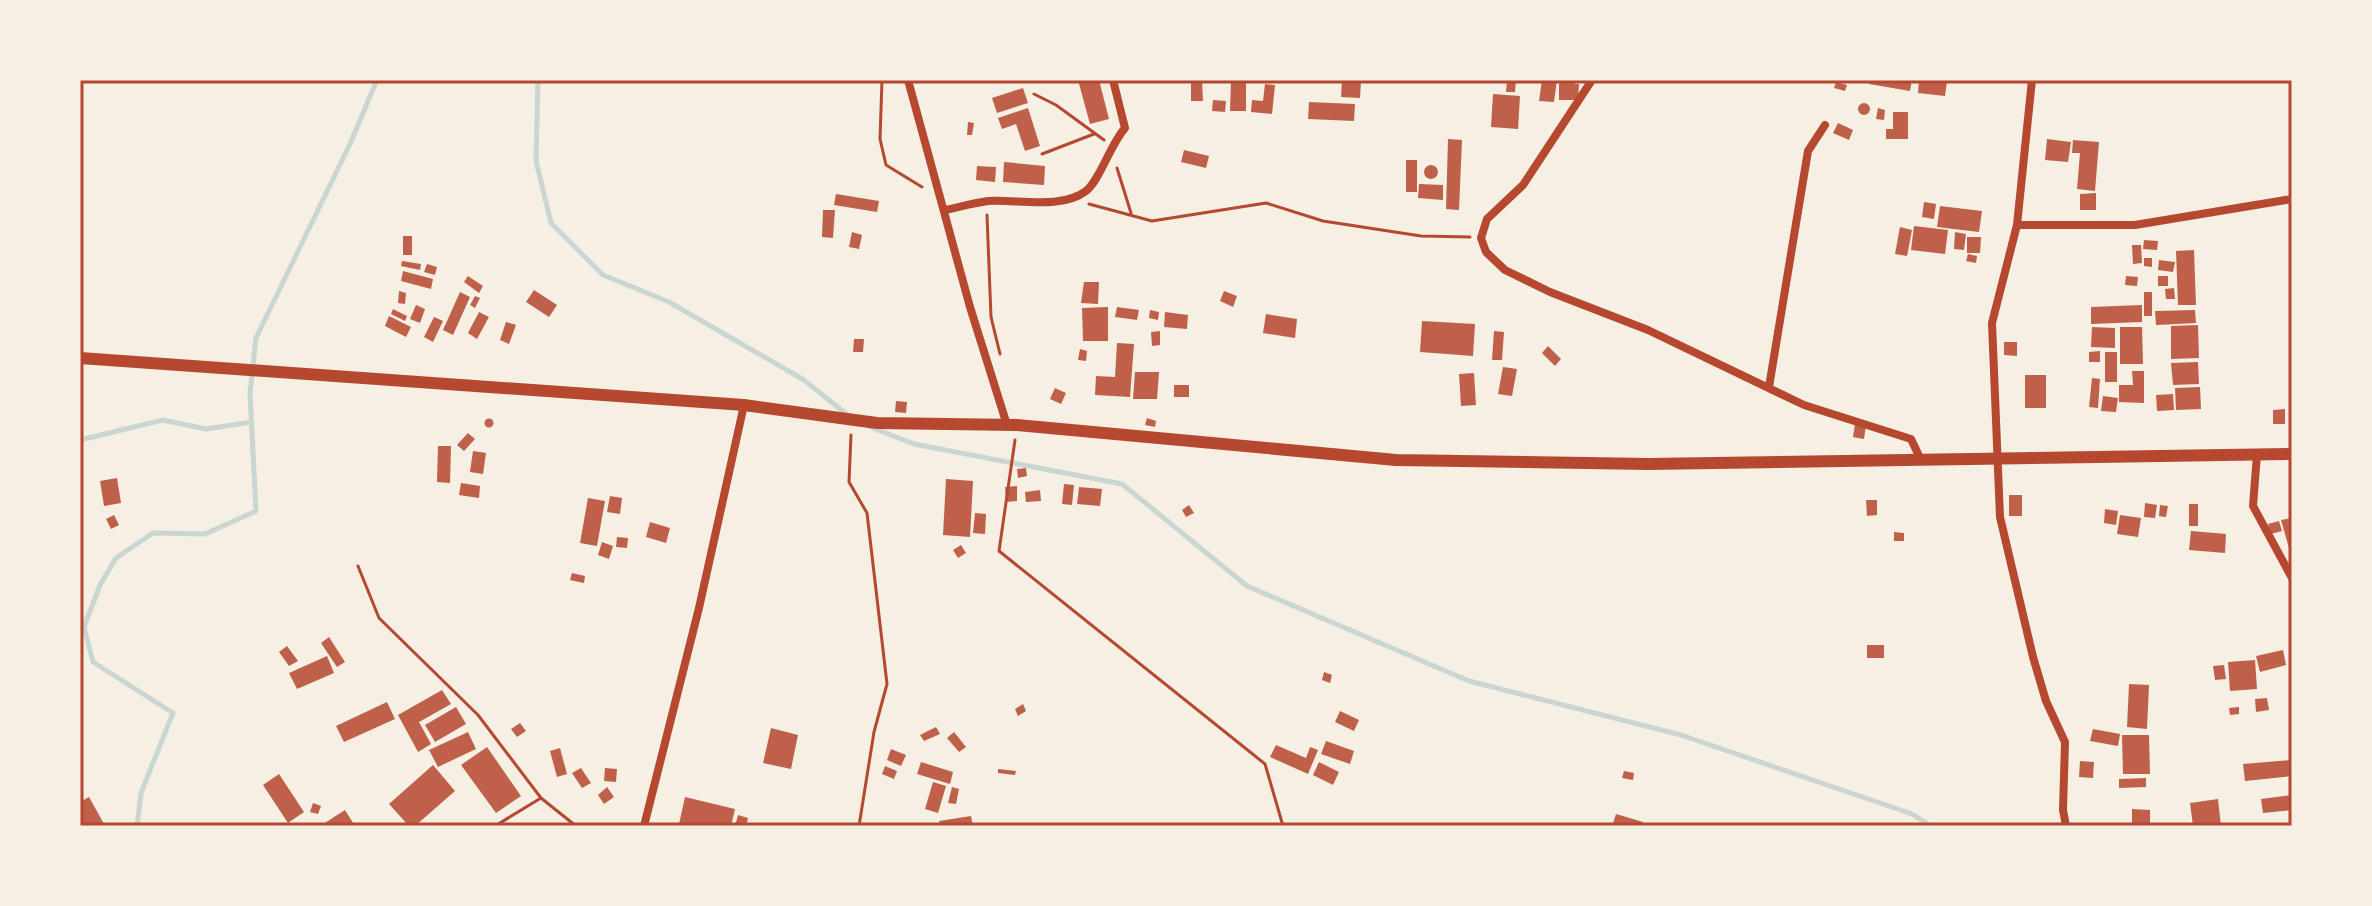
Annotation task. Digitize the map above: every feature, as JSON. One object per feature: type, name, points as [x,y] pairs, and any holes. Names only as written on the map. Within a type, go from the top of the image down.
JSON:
[{"type":"main road","points":[[80,358],[744,405],[852,419],[1012,425],[1324,454],[1491,464],[2292,454]]},
{"type":"street","points":[[908,80],[970,307],[1012,425]]},
{"type":"street","points":[[945,210],[986,201],[1066,200],[1086,191],[1100,171],[1110,146],[1125,128],[1113,80]]},
{"type":"street","points":[[1592,80],[1523,185],[1487,219],[1481,238],[1486,252],[1505,270],[1804,405],[1911,439],[1920,458]]},
{"type":"street","points":[[2032,80],[2017,225],[1992,323],[2000,517],[2011,571],[2046,701],[2065,742],[2063,810],[2066,826]]},
{"type":"street","points":[[1769,387],[1808,151],[1825,125]]},
{"type":"street","points":[[2017,225],[2135,225],[2292,199]]},
{"type":"street","points":[[644,826],[699,608],[744,405]]},
{"type":"street","points":[[2257,454],[2253,506],[2292,578]]},
{"type":"path","points":[[1034,94],[1056,105],[1110,146],[1131,213]]},
{"type":"path","points":[[1042,154],[1096,134]]},
{"type":"path","points":[[1066,200],[1131,213],[1152,221],[1266,203],[1323,221],[1421,236],[1481,238]]},
{"type":"path","points":[[852,419],[849,482],[867,513],[887,684],[874,732],[859,826]]},
{"type":"path","points":[[1012,425],[999,551],[1265,764],[1283,826]]},
{"type":"path","points":[[358,566],[379,618],[478,715],[541,798],[576,826]]},
{"type":"path","points":[[495,826],[541,798]]},
{"type":"building","points":[[1078,80],[1099,80],[1109,119],[1090,124]]},
{"type":"building","points":[[1191,80],[1202,80],[1203,101],[1191,101]]},
{"type":"building","points":[[1231,80],[1246,80],[1246,111],[1230,111]]},
{"type":"building","points":[[1342,80],[1361,80],[1360,98],[1341,97]]},
{"type":"building","points":[[1507,80],[1516,80],[1515,92],[1506,92]]},
{"type":"building","points":[[1542,80],[1557,80],[1554,102],[1539,101]]},
{"type":"building","points":[[1559,80],[1575,80],[1575,84],[1579,84],[1578,100],[1559,100]]},
{"type":"building","points":[[1870,80],[1912,80],[1910,91],[1869,84]]},
{"type":"building","points":[[1919,80],[1947,81],[1945,96],[1918,93]]},
{"type":"building","points":[[1836,82],[1847,85],[1845,91],[1834,88]]},
{"type":"building","points":[[1265,84],[1275,85],[1272,114],[1251,112],[1252,100],[1263,101]]},
{"type":"building","points":[[1023,88],[1028,103],[997,113],[992,98]]},
{"type":"building","points":[[1493,94],[1520,96],[1518,129],[1491,127]]},
{"type":"building","points":[[1213,100],[1226,101],[1225,112],[1212,111]]},
{"type":"building","points":[[1309,102],[1355,104],[1354,121],[1308,119]]},
{"type":"building","points":[[1859,104],[1869,104],[1869,114],[1859,114]]},
{"type":"building","points":[[1028,108],[1040,146],[1025,151],[1016,124],[1002,129],[998,118]]},
{"type":"building","points":[[1878,108],[1885,110],[1884,120],[1876,119]]},
{"type":"building","points":[[1893,112],[1908,112],[1908,139],[1886,139],[1886,129],[1893,129]]},
{"type":"building","points":[[968,122],[974,123],[972,135],[967,135]]},
{"type":"building","points":[[1838,123],[1853,130],[1849,140],[1833,133]]},
{"type":"building","points":[[1448,139],[1462,140],[1459,210],[1446,209]]},
{"type":"building","points":[[2047,139],[2071,142],[2068,162],[2045,160]]},
{"type":"building","points":[[2073,140],[2099,142],[2095,191],[2077,189],[2080,153],[2072,153]]},
{"type":"building","points":[[1184,150],[1209,156],[1206,168],[1181,162]]},
{"type":"building","points":[[1406,160],[1417,160],[1417,192],[1406,192]]},
{"type":"building","points":[[1004,162],[1045,166],[1044,185],[1003,182]]},
{"type":"building","points":[[1431,165],[1438,172],[1431,179],[1424,172]]},
{"type":"building","points":[[977,166],[996,167],[995,182],[976,180]]},
{"type":"building","points":[[1419,184],[1443,185],[1443,200],[1418,198]]},
{"type":"building","points":[[2096,193],[2096,210],[2080,210],[2080,194]]},
{"type":"building","points":[[836,194],[879,201],[877,212],[834,205]]},
{"type":"building","points":[[1924,202],[1936,204],[1934,219],[1922,217]]},
{"type":"building","points":[[1940,206],[1982,211],[1979,232],[1937,227]]},
{"type":"building","points":[[823,210],[835,210],[833,238],[822,237]]},
{"type":"building","points":[[1914,226],[1948,230],[1945,254],[1911,250]]},
{"type":"building","points":[[1900,227],[1912,230],[1907,256],[1895,254]]},
{"type":"building","points":[[852,232],[862,235],[859,249],[849,247]]},
{"type":"building","points":[[1955,232],[1966,234],[1964,250],[1954,249]]},
{"type":"building","points":[[403,236],[412,236],[412,255],[403,255]]},
{"type":"building","points":[[1967,237],[1981,237],[1980,253],[1967,253]]},
{"type":"building","points":[[2144,240],[2158,241],[2157,250],[2143,249]]},
{"type":"building","points":[[2132,245],[2141,245],[2142,263],[2133,264]]},
{"type":"building","points":[[2194,250],[2196,305],[2178,305],[2176,251]]},
{"type":"building","points":[[1968,254],[1977,256],[1976,263],[1966,261]]},
{"type":"building","points":[[2144,258],[2152,258],[2152,267],[2144,266]]},
{"type":"building","points":[[2159,260],[2175,262],[2173,272],[2158,270]]},
{"type":"building","points":[[402,261],[421,264],[420,270],[401,266]]},
{"type":"building","points":[[427,264],[437,267],[435,275],[424,272]]},
{"type":"building","points":[[403,271],[433,279],[431,289],[401,281]]},
{"type":"building","points":[[468,276],[483,286],[479,293],[464,282]]},
{"type":"building","points":[[2126,276],[2138,277],[2137,286],[2125,285]]},
{"type":"building","points":[[2158,276],[2168,276],[2168,286],[2158,286]]},
{"type":"building","points":[[1084,282],[1099,282],[1098,304],[1081,303]]},
{"type":"building","points":[[2174,288],[2175,299],[2166,299],[2165,289]]},
{"type":"building","points":[[534,290],[557,305],[549,317],[526,302]]},
{"type":"building","points":[[399,291],[406,293],[405,304],[398,303]]},
{"type":"building","points":[[1224,291],[1237,296],[1233,307],[1220,301]]},
{"type":"building","points":[[460,292],[470,297],[453,335],[443,330]]},
{"type":"building","points":[[2144,292],[2152,292],[2152,316],[2144,316]]},
{"type":"building","points":[[475,296],[480,298],[475,308],[470,305]]},
{"type":"building","points":[[416,305],[425,309],[420,323],[410,319]]},
{"type":"building","points":[[2142,305],[2142,322],[2091,324],[2091,307]]},
{"type":"building","points":[[1108,307],[1108,341],[1083,341],[1082,308]]},
{"type":"building","points":[[1117,307],[1139,310],[1137,320],[1115,317]]},
{"type":"building","points":[[393,309],[407,316],[405,321],[391,314]]},
{"type":"building","points":[[1150,310],[1159,312],[1158,320],[1149,318]]},
{"type":"building","points":[[2195,310],[2196,323],[2156,325],[2155,311]]},
{"type":"building","points":[[479,312],[489,317],[477,339],[468,333]]},
{"type":"building","points":[[1165,312],[1188,315],[1187,329],[1164,327]]},
{"type":"building","points":[[1266,314],[1297,319],[1295,338],[1263,333]]},
{"type":"building","points":[[389,316],[411,327],[406,337],[385,326]]},
{"type":"building","points":[[434,317],[443,321],[433,342],[424,337]]},
{"type":"building","points":[[1422,321],[1475,324],[1473,356],[1420,352]]},
{"type":"building","points":[[506,322],[516,325],[509,344],[500,340]]},
{"type":"building","points":[[2198,325],[2199,358],[2171,359],[2171,326]]},
{"type":"building","points":[[2092,327],[2115,328],[2115,348],[2091,347]]},
{"type":"building","points":[[2120,327],[2142,327],[2143,364],[2120,364]]},
{"type":"building","points":[[1160,331],[1160,345],[1152,346],[1151,332]]},
{"type":"building","points":[[1494,331],[1504,332],[1502,360],[1492,360]]},
{"type":"building","points":[[854,339],[864,339],[863,352],[853,352]]},
{"type":"building","points":[[2004,342],[2017,342],[2017,356],[2004,355]]},
{"type":"building","points":[[1117,343],[1134,344],[1130,397],[1095,395],[1096,376],[1115,377]]},
{"type":"building","points":[[1548,346],[1561,359],[1555,366],[1542,353]]},
{"type":"building","points":[[1080,349],[1087,351],[1086,361],[1078,360]]},
{"type":"building","points":[[2100,351],[2100,362],[2089,362],[2089,352]]},
{"type":"building","points":[[2105,352],[2117,352],[2117,382],[2105,382]]},
{"type":"building","points":[[2198,362],[2199,384],[2173,385],[2171,363]]},
{"type":"building","points":[[1503,367],[1517,369],[1512,396],[1498,394]]},
{"type":"building","points":[[2132,371],[2144,371],[2144,403],[2119,402],[2119,385],[2133,385]]},
{"type":"building","points":[[1135,372],[1159,372],[1157,399],[1133,399]]},
{"type":"building","points":[[1474,373],[1476,405],[1461,406],[1459,374]]},
{"type":"building","points":[[2025,375],[2046,375],[2046,408],[2025,408]]},
{"type":"building","points":[[2092,378],[2100,379],[2098,408],[2089,407]]},
{"type":"building","points":[[1174,385],[1189,385],[1189,397],[1174,397]]},
{"type":"building","points":[[2200,387],[2201,409],[2176,410],[2175,388]]},
{"type":"building","points":[[1055,388],[1066,393],[1061,404],[1050,399]]},
{"type":"building","points":[[2173,394],[2174,410],[2157,411],[2156,395]]},
{"type":"building","points":[[2103,396],[2118,398],[2116,412],[2101,411]]},
{"type":"building","points":[[896,401],[907,402],[906,413],[895,412]]},
{"type":"building","points":[[2285,409],[2285,424],[2273,424],[2273,410]]},
{"type":"building","points":[[489,418],[494,423],[489,428],[484,423]]},
{"type":"building","points":[[1147,418],[1156,421],[1155,427],[1145,425]]},
{"type":"building","points":[[1855,424],[1866,425],[1864,439],[1853,437]]},
{"type":"building","points":[[468,433],[475,439],[464,451],[457,445]]},
{"type":"building","points":[[438,446],[451,446],[450,483],[437,482]]},
{"type":"building","points":[[473,451],[486,453],[483,474],[470,472]]},
{"type":"building","points":[[1026,468],[1027,476],[1018,478],[1017,469]]},
{"type":"building","points":[[117,478],[121,503],[104,506],[100,481]]},
{"type":"building","points":[[946,479],[973,481],[970,537],[943,535]]},
{"type":"building","points":[[461,483],[480,486],[479,498],[459,495]]},
{"type":"building","points":[[1064,484],[1074,485],[1072,505],[1062,504]]},
{"type":"building","points":[[1017,486],[1017,501],[1006,502],[1005,487]]},
{"type":"building","points":[[1079,487],[1102,489],[1100,506],[1077,504]]},
{"type":"building","points":[[1040,490],[1041,501],[1026,502],[1025,492]]},
{"type":"building","points":[[2009,495],[2022,495],[2022,516],[2009,516]]},
{"type":"building","points":[[610,496],[622,498],[620,514],[607,512]]},
{"type":"building","points":[[588,498],[605,501],[597,546],[580,543]]},
{"type":"building","points":[[1866,500],[1877,500],[1877,515],[1867,516]]},
{"type":"building","points":[[2145,503],[2157,505],[2155,518],[2144,517]]},
{"type":"building","points":[[2189,504],[2198,504],[2198,526],[2189,526]]},
{"type":"building","points":[[1189,505],[1194,513],[1186,517],[1182,510]]},
{"type":"building","points":[[2160,505],[2168,506],[2166,517],[2159,516]]},
{"type":"building","points":[[2105,509],[2118,511],[2116,525],[2104,523]]},
{"type":"building","points":[[975,513],[986,514],[985,534],[973,533]]},
{"type":"building","points":[[114,515],[119,525],[111,529],[106,519]]},
{"type":"building","points":[[2120,515],[2141,518],[2138,537],[2117,534]]},
{"type":"building","points":[[2292,518],[2292,555],[2291,555],[2281,520]]},
{"type":"building","points":[[2279,521],[2282,531],[2271,534],[2268,524]]},
{"type":"building","points":[[650,522],[670,528],[666,543],[646,537]]},
{"type":"building","points":[[2191,531],[2226,534],[2225,553],[2189,550]]},
{"type":"building","points":[[1894,532],[1904,533],[1904,541],[1894,541]]},
{"type":"building","points":[[617,537],[628,538],[627,548],[616,547]]},
{"type":"building","points":[[602,542],[613,546],[609,559],[598,555]]},
{"type":"building","points":[[961,545],[966,553],[958,558],[953,550]]},
{"type":"building","points":[[572,573],[585,576],[584,583],[570,580]]},
{"type":"building","points":[[329,637],[345,662],[337,667],[321,643]]},
{"type":"building","points":[[1867,645],[1884,645],[1884,658],[1867,658]]},
{"type":"building","points":[[287,646],[298,661],[289,666],[279,652]]},
{"type":"building","points":[[2283,650],[2286,665],[2260,672],[2256,656]]},
{"type":"building","points":[[327,656],[334,673],[297,689],[289,673]]},
{"type":"building","points":[[2255,660],[2257,689],[2230,691],[2228,662]]},
{"type":"building","points":[[2224,665],[2226,679],[2215,680],[2213,666]]},
{"type":"building","points":[[1324,672],[1332,675],[1330,683],[1322,680]]},
{"type":"building","points":[[2129,684],[2149,685],[2147,729],[2127,727]]},
{"type":"building","points":[[442,690],[451,704],[419,722],[431,744],[418,752],[398,715]]},
{"type":"building","points":[[2267,698],[2269,710],[2256,712],[2255,699]]},
{"type":"building","points":[[387,702],[395,719],[344,742],[336,726]]},
{"type":"building","points":[[1023,704],[1026,711],[1018,716],[1015,709]]},
{"type":"building","points":[[456,707],[466,724],[435,742],[425,725]]},
{"type":"building","points":[[2239,707],[2239,714],[2230,715],[2229,708]]},
{"type":"building","points":[[1340,711],[1359,720],[1354,731],[1335,722]]},
{"type":"building","points":[[520,723],[526,731],[517,737],[511,729]]},
{"type":"building","points":[[936,727],[940,734],[924,741],[920,735]]},
{"type":"building","points":[[771,728],[798,735],[791,769],[763,763]]},
{"type":"building","points":[[2093,729],[2120,734],[2118,746],[2090,741]]},
{"type":"building","points":[[468,732],[476,749],[438,767],[429,750]]},
{"type":"building","points":[[954,732],[966,747],[959,752],[947,738]]},
{"type":"building","points":[[2122,735],[2149,735],[2150,774],[2123,774]]},
{"type":"building","points":[[1326,741],[1354,751],[1350,764],[1321,754]]},
{"type":"building","points":[[1276,745],[1306,758],[1310,747],[1318,750],[1308,774],[1270,757]]},
{"type":"building","points":[[487,747],[521,796],[496,813],[461,765]]},
{"type":"building","points":[[560,748],[567,774],[557,777],[550,751]]},
{"type":"building","points":[[891,749],[906,755],[901,766],[887,760]]},
{"type":"building","points":[[2292,760],[2292,776],[2245,781],[2243,764]]},
{"type":"building","points":[[2080,761],[2094,762],[2093,778],[2079,777]]},
{"type":"building","points":[[921,762],[953,772],[950,784],[917,774]]},
{"type":"building","points":[[1319,762],[1339,772],[1333,785],[1313,775]]},
{"type":"building","points":[[433,765],[455,791],[415,826],[409,826],[389,804]]},
{"type":"building","points":[[885,766],[897,771],[894,779],[882,774]]},
{"type":"building","points":[[581,768],[591,783],[582,788],[572,773]]},
{"type":"building","points":[[605,768],[617,769],[616,782],[604,781]]},
{"type":"building","points":[[998,769],[1016,771],[1015,775],[998,773]]},
{"type":"building","points":[[1624,771],[1634,773],[1633,780],[1622,778]]},
{"type":"building","points":[[279,774],[304,812],[288,823],[263,785]]},
{"type":"building","points":[[2146,778],[2146,787],[2119,788],[2119,779]]},
{"type":"building","points":[[933,782],[946,786],[938,813],[925,809]]},
{"type":"building","points":[[607,787],[614,797],[604,804],[598,795]]},
{"type":"building","points":[[952,787],[959,789],[956,804],[948,803]]},
{"type":"building","points":[[2292,795],[2292,810],[2263,813],[2261,799]]},
{"type":"building","points":[[89,797],[104,824],[101,826],[80,826],[80,802]]},
{"type":"building","points":[[685,797],[735,809],[731,826],[679,824]]},
{"type":"building","points":[[2218,799],[2221,826],[2193,826],[2190,803]]},
{"type":"building","points":[[313,803],[321,806],[318,814],[310,812]]},
{"type":"building","points":[[2132,809],[2150,810],[2150,826],[2132,826]]},
{"type":"building","points":[[345,810],[355,826],[320,826]]},
{"type":"building","points":[[1616,814],[1643,822],[1641,826],[1612,826]]},
{"type":"building","points":[[738,815],[748,818],[746,826],[735,826]]},
{"type":"building","points":[[971,816],[973,826],[940,826],[939,821]]},
{"type":"waterway","points":[[137,826],[141,793],[173,713],[93,662],[84,627],[100,585],[116,558],[153,533],[205,534],[256,511],[250,393],[256,338],[350,144],[377,80]]},
{"type":"waterway","points":[[538,80],[536,161],[551,223],[603,275],[669,302],[804,380],[850,417]]},
{"type":"waterway","points":[[80,440],[163,420],[206,429],[252,422]]},
{"type":"waterway","points":[[870,427],[914,444],[1122,484],[1247,586],[1469,681],[1681,735],[1912,814],[1931,826]]}]
